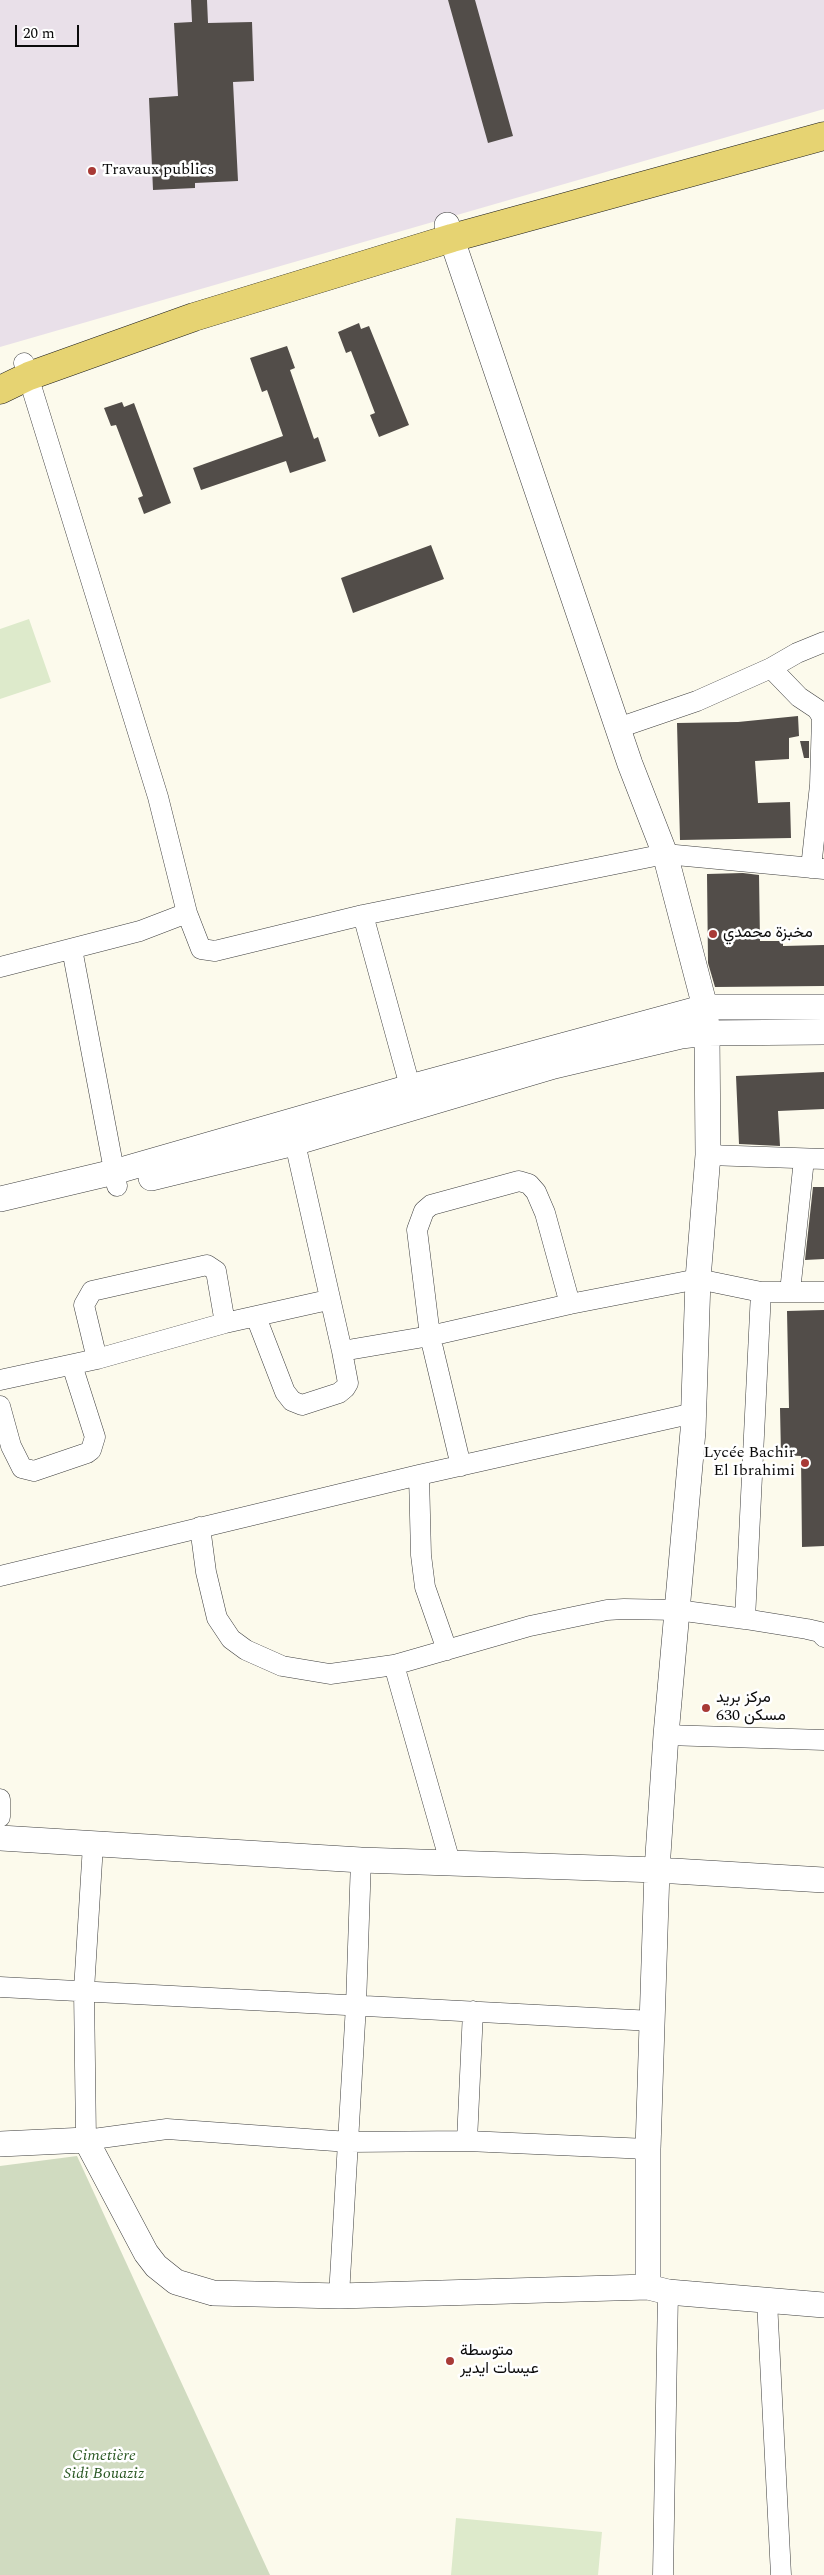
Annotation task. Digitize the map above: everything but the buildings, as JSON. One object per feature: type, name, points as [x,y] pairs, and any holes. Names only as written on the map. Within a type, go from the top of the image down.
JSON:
[{"type":"main road","points":[[0,390],[18,371],[175,310],[824,125]]},
{"type":"main road","points":[[450,231],[824,136]]},
{"type":"street","points":[[450,231],[618,728],[665,854],[705,1007],[708,1155],[698,1280],[694,1413],[666,1735],[657,1870],[648,2149],[658,2290],[663,2575]]},
{"type":"street","points":[[18,371],[158,797],[187,912],[199,947],[211,951],[363,915],[665,854],[818,869],[822,717],[817,709],[799,698],[771,668]]},
{"type":"street","points":[[618,728],[697,701],[824,642]]},
{"type":"street","points":[[0,967],[140,931],[187,912]]},
{"type":"street","points":[[363,915],[413,1097]]},
{"type":"street","points":[[72,949],[115,1179]]},
{"type":"street","points":[[0,1214],[115,1179],[292,1132],[413,1097],[705,1007],[824,1007]]},
{"type":"street","points":[[413,1097],[681,1036],[707,1033],[824,1032]]},
{"type":"street","points":[[256,1317],[285,1392],[297,1404],[339,1392],[345,1388],[348,1383],[342,1351],[328,1300],[292,1132]]},
{"type":"street","points":[[708,1155],[824,1160]]},
{"type":"street","points":[[790,1292],[804,1159]]},
{"type":"street","points":[[0,1199],[115,1179]]},
{"type":"street","points":[[461,1466],[430,1336],[417,1230],[424,1212],[431,1205],[519,1180],[529,1184],[536,1192],[545,1213],[570,1304]]},
{"type":"street","points":[[97,1359],[84,1305],[92,1291],[207,1265],[216,1271],[225,1323]]},
{"type":"street","points":[[342,1351],[430,1336],[570,1304],[698,1280],[761,1292],[824,1292]]},
{"type":"street","points":[[745,1619],[761,1292]]},
{"type":"street","points":[[0,1380],[97,1359],[225,1323],[328,1300]]},
{"type":"street","points":[[0,1406],[5,1447],[18,1464],[28,1470],[34,1471],[91,1450],[95,1437],[72,1365]]},
{"type":"street","points":[[0,1576],[419,1475],[694,1413]]},
{"type":"street","points":[[419,1475],[421,1555],[425,1587],[447,1650]]},
{"type":"street","points":[[200,1528],[206,1572],[217,1618],[230,1639],[246,1650],[282,1666],[330,1674],[394,1665],[530,1626],[606,1610],[677,1610],[807,1628],[820,1632],[824,1636]]},
{"type":"street","points":[[394,1665],[450,1862]]},
{"type":"street","points":[[666,1735],[824,1740]]},
{"type":"street","points":[[0,1799],[0,1817]]},
{"type":"street","points":[[0,1838],[361,1860],[657,1870],[824,1880]]},
{"type":"street","points":[[93,1845],[84,1990],[86,2140],[146,2253],[156,2266],[176,2282],[213,2294],[339,2296],[658,2290],[824,2305]]},
{"type":"street","points":[[339,2296],[356,2005],[361,1860]]},
{"type":"street","points":[[0,1988],[84,1990],[653,2021]]},
{"type":"street","points":[[467,2141],[473,2011]]},
{"type":"street","points":[[0,2144],[86,2140],[167,2129],[349,2142],[467,2141],[648,2149]]},
{"type":"street","points":[[767,2301],[781,2575]]},
{"type":"shaded area","points":[[0,0],[824,0],[824,109],[0,347]]},
{"type":"green space","points":[[29,619],[51,682],[0,699],[0,629]]},
{"type":"green space","name":"Cimetière Sidi Bouaziz","points":[[77,2156],[270,2575],[0,2575],[0,2166]]},
{"type":"green space","points":[[456,2518],[602,2532],[598,2575],[451,2575]]},
{"type":"place","name":"Travaux publics","points":[[92,171]]},
{"type":"place","name":"مخبزة محمدي","points":[[713,934]]},
{"type":"place","name":"Lycée Bachir El Ibrahimi","points":[[805,1463]]},
{"type":"place","name":"مركز بريد 630 مسكن","points":[[706,1708]]},
{"type":"place","name":"متوسطة عيسات ايدير","points":[[450,2361]]}]
